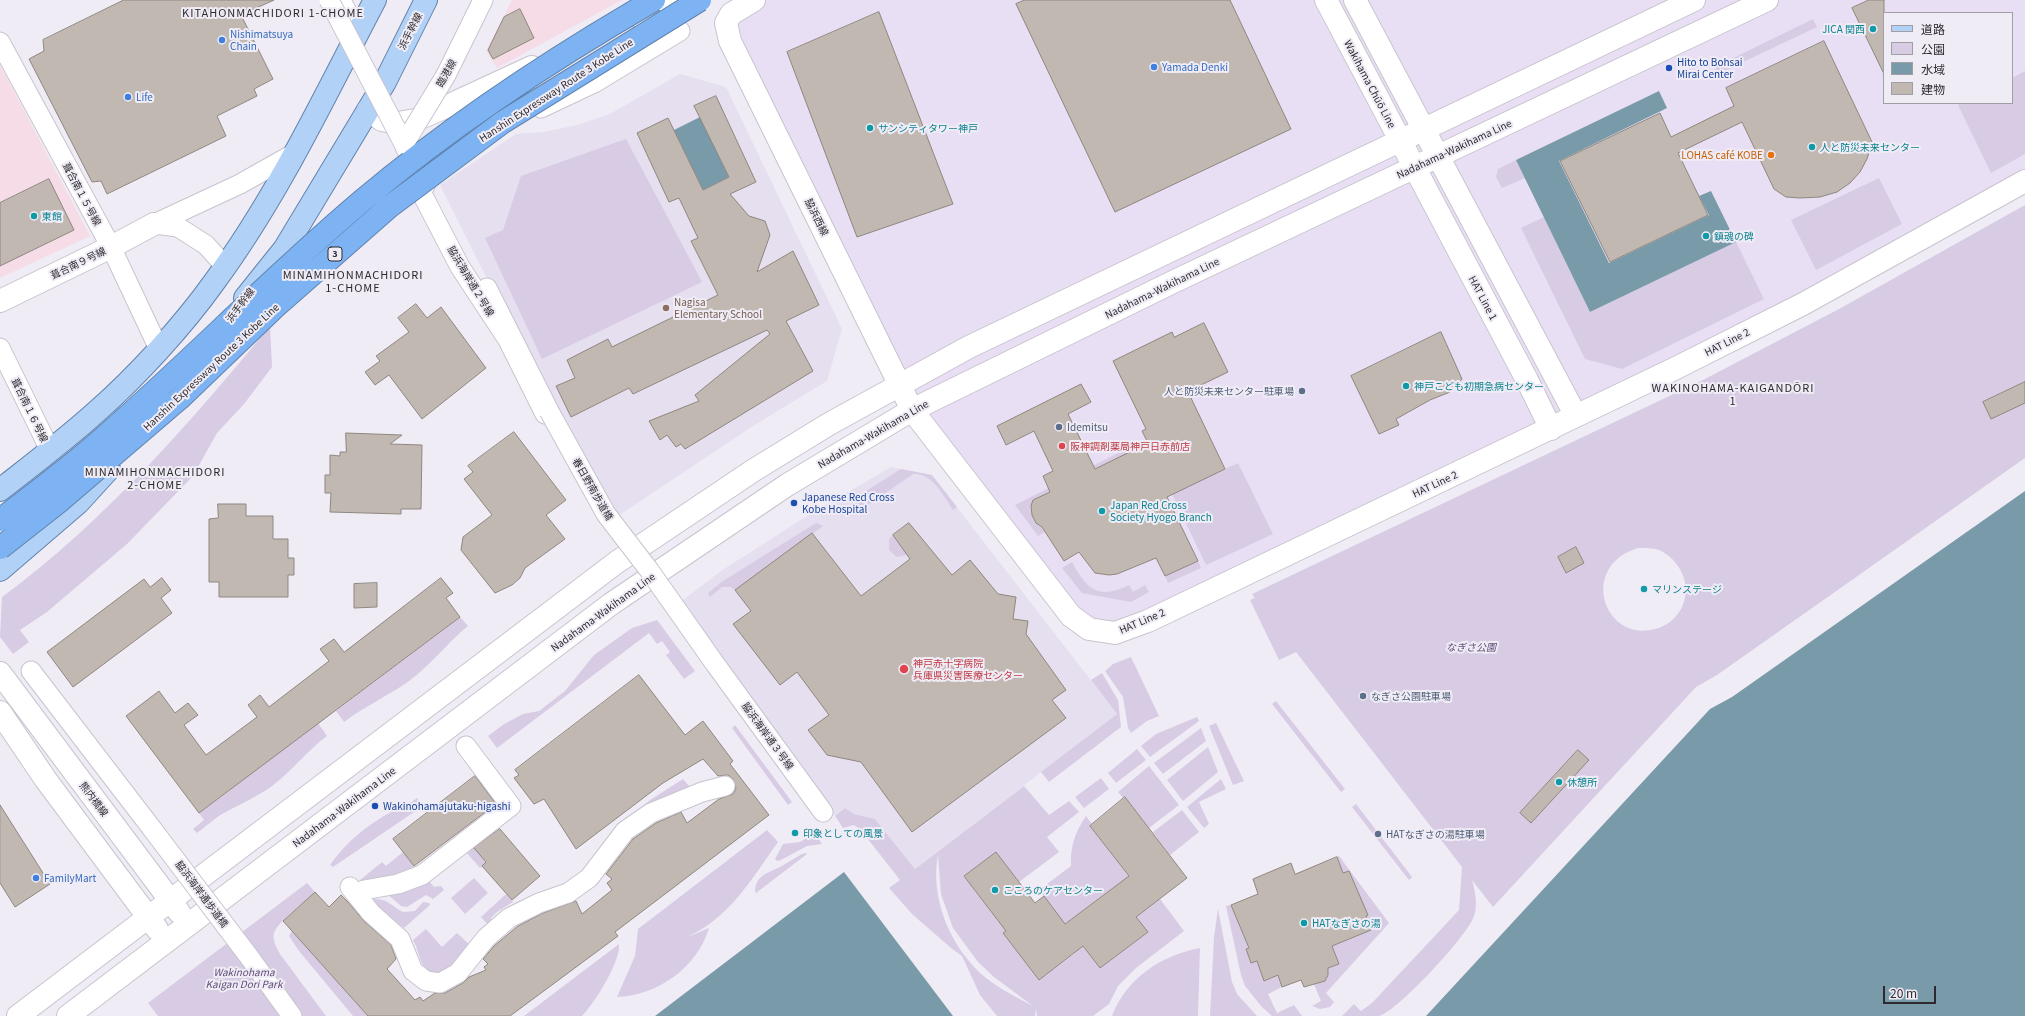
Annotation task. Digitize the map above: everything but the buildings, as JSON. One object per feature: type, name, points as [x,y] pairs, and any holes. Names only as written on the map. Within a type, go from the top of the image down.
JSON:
[{"type":"highway","name":"3","points":[[0,520],[101,440],[254,297],[363,200],[440,139],[540,70],[654,0]]},
{"type":"highway","name":"Hanshin Expressway Route 3 Kobe Line","points":[[0,548],[61,500],[179,399],[275,307],[389,208],[503,122],[700,0]]},
{"type":"main road","points":[[0,490],[96,413],[159,349],[215,282],[259,215],[295,153],[375,0]]},
{"type":"main road","name":"浜手幹線","points":[[0,570],[78,502],[135,442],[285,248],[391,70],[426,0]]},
{"type":"street","name":"脇浜海岸通２号線","points":[[330,0],[425,186],[420,190],[460,267],[508,340],[545,414],[549,411]]},
{"type":"street","points":[[341,0],[358,34]]},
{"type":"street","name":"臨港線","points":[[404,144],[446,75],[483,0]]},
{"type":"street","points":[[368,110],[382,120],[398,123],[421,117],[590,40],[669,0]]},
{"type":"street","name":"脇浜西線","points":[[754,0],[731,14],[726,23],[730,41],[898,385],[912,410]]},
{"type":"street","name":"Wakihama Chūō Line","points":[[1326,0],[1415,168]]},
{"type":"street","points":[[1355,0],[1422,129],[1576,416]]},
{"type":"street","points":[[18,1016],[171,902],[617,562],[754,470],[829,424],[969,347],[1694,0]]},
{"type":"street","name":"Nadahama-Wakihama Line","points":[[68,1016],[611,604],[787,485],[912,410],[1168,285],[1767,0]]},
{"type":"street","points":[[425,186],[541,108],[594,83],[680,31]]},
{"type":"street","name":"葺合南１５号線","points":[[0,42],[111,247],[159,349]]},
{"type":"street","name":"葺合南９号線","points":[[0,300],[111,247],[154,224],[240,184],[295,153]]},
{"type":"street","name":"HAT Line 1","points":[[1415,168],[1527,380],[1550,429]]},
{"type":"street","name":"HAT Line 2","points":[[912,410],[1071,616],[1088,629],[1115,633],[1148,621],[1550,429],[1803,304],[2025,181]]},
{"type":"street","points":[[154,224],[178,226],[206,245],[225,266]]},
{"type":"street","points":[[487,288],[549,411]]},
{"type":"street","name":"葺合南１６号線","points":[[0,348],[7,380],[50,450]]},
{"type":"street","name":"春日野南歩道橋","points":[[549,411],[606,514],[649,570],[713,661]]},
{"type":"street","name":"脇浜海岸通３号線","points":[[713,661],[822,812]]},
{"type":"street","name":"脇浜海岸通歩道橋","points":[[31,671],[250,958],[292,1016]]},
{"type":"street","name":"熊内橋線","points":[[0,673],[188,924]]},
{"type":"street","points":[[0,712],[46,780],[167,941]]},
{"type":"street","points":[[466,746],[511,806],[422,875],[398,884],[353,891],[371,913],[400,939],[412,971],[426,981],[440,983],[458,973],[486,938],[509,918],[539,902],[568,893],[589,878],[625,831],[651,813],[689,797],[725,786]]},
{"type":"shaded area","points":[[512,0],[622,0],[497,68],[486,51]]},
{"type":"shaded area","points":[[754,0],[2025,0],[2025,181],[1172,608],[1089,629],[912,410],[730,41],[731,14]]},
{"type":"shaded area","points":[[0,65],[90,236],[0,278]]},
{"type":"shaded area","name":"Nagisa Elementary School","points":[[680,74],[726,87],[842,329],[827,381],[753,426],[618,516],[555,414],[440,185],[516,134],[544,132],[577,125],[610,114]]},
{"type":"shaded area","name":"神戸赤十字病院 兵庫県災害医療センター","points":[[891,467],[932,475],[1117,714],[915,869],[875,819],[854,814],[845,808],[835,816],[679,603],[721,571],[810,514]]},
{"type":"green space","points":[[1813,19],[1817,27],[1718,74],[1715,67]]},
{"type":"green space","points":[[2025,71],[2025,154],[1991,173],[1958,105],[2013,104],[2013,77]]},
{"type":"green space","points":[[626,139],[702,282],[542,359],[485,238],[503,230],[521,176]]},
{"type":"green space","points":[[1516,160],[1525,178],[1502,188],[1496,177],[1498,169]]},
{"type":"green space","points":[[1879,178],[1902,224],[1816,270],[1791,220]]},
{"type":"green space","name":"なぎさ公園","points":[[2025,205],[2025,458],[1717,675],[1696,687],[1493,907],[1472,880],[1476,908],[1469,925],[1460,939],[1416,987],[1401,1001],[1379,1016],[1342,1016],[1354,1004],[1361,1011],[1372,1003],[1459,910],[1462,867],[1296,652],[1279,660],[1250,600],[1255,598],[1252,594],[1701,381],[1839,309]],"holes":[[[1638,548],[1651,548],[1659,550],[1667,555],[1679,567],[1685,583],[1686,592],[1681,609],[1670,622],[1655,629],[1637,630],[1622,625],[1611,614],[1605,600],[1604,585],[1608,570],[1619,557]]]},
{"type":"green space","points":[[1544,217],[1590,312],[1736,242],[1764,299],[1622,369],[1585,359],[1521,228]]},
{"type":"green space","points":[[270,326],[272,367],[244,404],[217,433],[193,476],[127,544],[47,612],[20,630],[29,642],[13,654],[0,637],[2,597],[40,568],[111,504],[177,435]]},
{"type":"green space","points":[[1140,442],[1142,446],[1033,500],[1031,506],[1032,514],[1045,532],[1038,536],[1015,505]]},
{"type":"green space","points":[[1238,463],[1273,534],[1206,565],[1172,494]]},
{"type":"green space","points":[[901,469],[932,475],[957,507],[953,510],[932,481],[926,477],[913,474],[858,512],[850,501]]},
{"type":"green space","points":[[816,523],[823,526],[735,590],[731,587],[722,587],[710,597],[708,593],[723,581]]},
{"type":"green space","points":[[893,535],[907,555],[897,557],[889,550],[889,539]]},
{"type":"green space","points":[[1198,561],[1201,568],[1168,583],[1165,576]]},
{"type":"green space","points":[[1072,562],[1083,580],[1095,590],[1110,592],[1129,585],[1133,592],[1145,585],[1149,592],[1131,602],[1082,593],[1062,568]]},
{"type":"green space","points":[[460,617],[468,626],[425,668],[409,681],[344,722],[336,711]]},
{"type":"green space","points":[[657,620],[695,671],[684,679],[666,655],[670,652],[662,641],[657,644],[649,633],[497,748],[488,736],[504,724],[523,714],[539,711],[565,691],[594,655],[632,628]]},
{"type":"green space","points":[[1131,657],[1159,716],[1147,721],[1131,733],[1128,728],[1123,697],[1105,671],[1113,664]]},
{"type":"green space","points":[[1102,673],[1118,700],[1121,727],[1049,782],[1041,772],[1117,714],[1091,680]]},
{"type":"green space","points":[[1276,701],[1345,789],[1341,792],[1272,704]]},
{"type":"green space","points":[[1197,717],[1199,721],[1150,757],[1141,746],[1156,734]]},
{"type":"green space","points":[[318,723],[327,736],[272,786],[220,815],[197,833],[193,829],[204,820],[199,813],[232,789],[231,787]]},
{"type":"green space","points":[[1216,723],[1244,781],[1233,785],[1209,726]]},
{"type":"green space","points":[[735,725],[792,802],[788,805],[732,728]]},
{"type":"green space","points":[[1201,728],[1206,741],[1163,774],[1154,763]]},
{"type":"green space","points":[[1208,747],[1218,772],[1183,801],[1167,780]]},
{"type":"green space","points":[[1137,749],[1146,760],[1116,783],[1108,773]]},
{"type":"green space","points":[[1149,766],[1179,805],[1149,828],[1125,797],[1123,798],[1118,792]]},
{"type":"green space","points":[[1101,778],[1109,789],[1084,808],[1075,797]]},
{"type":"green space","points":[[683,779],[690,787],[673,794],[626,820],[650,800]]},
{"type":"green space","points":[[1221,779],[1226,789],[1199,802],[1209,824],[1204,828],[1187,807]]},
{"type":"green space","points":[[1024,786],[1049,815],[1069,801],[1079,812],[1047,837],[1059,852],[1019,882],[996,852],[964,876],[998,921],[1011,927],[1003,933],[1039,980],[1075,953],[1069,945],[1077,939],[1100,968],[1147,933],[1136,917],[1160,899],[1184,931],[1136,968],[1118,986],[1109,1004],[1093,1016],[1037,1016],[1036,1009],[1035,1016],[997,1016],[980,995],[962,956],[912,914],[889,888],[900,880],[860,829],[854,825],[843,828],[835,816],[845,808],[854,814],[875,819],[915,869]],"holes":[[[938,855],[941,894],[953,928],[978,962],[994,977],[1033,1006],[991,982],[968,960],[959,947],[944,918],[940,903],[936,871]]]},
{"type":"green space","points":[[417,798],[423,806],[333,867],[330,865],[350,841],[358,834],[384,816]]},
{"type":"green space","points":[[1356,804],[1412,877],[1409,880],[1352,807]]},
{"type":"green space","points":[[1182,810],[1199,832],[1170,855],[1153,832]]},
{"type":"green space","points":[[1086,816],[1092,824],[1090,826],[1137,887],[1114,887],[1066,923],[1075,936],[1046,913],[1053,908],[1039,890],[1071,866],[1071,852],[1074,840]]},
{"type":"green space","points":[[767,830],[778,842],[748,884],[727,909],[715,920],[701,930],[685,938],[709,928],[704,942],[686,967],[661,985],[647,991],[617,997],[635,956],[638,929]]},
{"type":"green space","points":[[815,833],[822,844],[807,846],[781,860],[777,861],[775,859],[783,844],[800,842]]},
{"type":"green space","points":[[473,846],[486,862],[480,868],[466,852]]},
{"type":"green space","points":[[403,852],[415,867],[407,874],[365,885],[360,880],[382,862],[386,866]]},
{"type":"green space","points":[[806,853],[807,854],[756,893],[756,886],[763,875]]},
{"type":"green space","points":[[1339,856],[1389,923],[1326,993],[1334,1002],[1330,1007],[1320,1009],[1312,1006],[1321,1001],[1313,982],[1325,981],[1328,975],[1328,968],[1339,964],[1332,946],[1371,930],[1366,916],[1367,915],[1349,871],[1343,873],[1337,857]]},
{"type":"green space","points":[[474,878],[488,893],[465,914],[451,898]]},
{"type":"green space","points":[[429,881],[434,887],[441,886],[444,890],[433,899],[426,895],[407,907],[401,906],[386,893]]},
{"type":"green space","name":"Wakinohama Kaigan Dori Park","points":[[307,883],[315,892],[281,923],[274,933],[274,938],[280,954],[326,1016],[158,1016],[148,1003]]},
{"type":"green space","points":[[506,894],[513,902],[497,912],[491,918],[494,922],[489,926],[481,917]]},
{"type":"green space","points":[[375,899],[383,900],[403,912],[415,911],[423,902],[429,903],[430,905],[404,928],[371,901]]},
{"type":"green space","points":[[1231,905],[1249,948],[1246,949],[1251,963],[1257,961],[1265,981],[1278,975],[1282,987],[1268,994],[1277,1013],[1294,1005],[1302,1016],[1272,1016],[1261,1006],[1245,986],[1241,975],[1226,906]]},
{"type":"green space","points":[[1218,909],[1232,982],[1237,994],[1257,1016],[1210,1016],[1214,937]]},
{"type":"green space","points":[[426,929],[442,947],[457,933],[471,946],[465,955],[443,973],[429,970],[422,963],[413,940]]},
{"type":"green space","points":[[292,931],[368,1016],[353,1016],[299,951],[289,936]]},
{"type":"green space","points":[[619,944],[616,961],[606,982],[582,1016],[524,1016]]},
{"type":"green space","points":[[1200,948],[1198,1016],[1112,1016],[1126,991],[1147,971],[1172,956]]},
{"type":"water","points":[[1659,91],[1667,108],[1559,161],[1609,263],[1709,215],[1699,196],[1711,191],[1736,242],[1590,312],[1516,160]]},
{"type":"water","points":[[700,117],[729,177],[703,190],[674,130]]},
{"type":"water","points":[[2025,491],[2025,1016],[1426,1016],[1710,709],[1732,697]]},
{"type":"water","points":[[844,872],[953,1016],[655,1016]]},
{"type":"place","name":"JICA 関西","points":[[1873,29]]},
{"type":"place","name":"Nishimatsuya Chain","points":[[222,40]]},
{"type":"place","name":"Yamada Denki","points":[[1154,67]]},
{"type":"place","name":"Hito to Bohsai Mirai Center","points":[[1669,68]]},
{"type":"place","name":"Life","points":[[128,97]]},
{"type":"place","name":"サンシティタワー神戸","points":[[870,128]]},
{"type":"place","name":"人と防災未来センター","points":[[1812,147]]},
{"type":"place","name":"LOHAS café KOBE","points":[[1771,155]]},
{"type":"place","name":"東館","points":[[34,216]]},
{"type":"place","name":"鎮魂の碑","points":[[1706,236]]},
{"type":"place","name":"Nagisa Elementary School","points":[[666,308]]},
{"type":"place","name":"神戸こども初期急病センター","points":[[1406,386]]},
{"type":"place","name":"人と防災未来センター駐車場","points":[[1302,391]]},
{"type":"place","name":"Idemitsu","points":[[1059,427]]},
{"type":"place","name":"阪神調剤薬局神戸日赤前店","points":[[1062,446]]},
{"type":"place","name":"Japanese Red Cross Kobe Hospital","points":[[794,503]]},
{"type":"place","name":"Japan Red Cross Society Hyogo Branch","points":[[1102,511]]},
{"type":"place","name":"マリンステージ","points":[[1644,589]]},
{"type":"place","name":"神戸赤十字病院 兵庫県災害医療センター","points":[[904,669]]},
{"type":"place","name":"なぎさ公園駐車場","points":[[1363,696]]},
{"type":"place","name":"休憩所","points":[[1559,782]]},
{"type":"place","name":"Wakinohamajutaku-higashi","points":[[375,806]]},
{"type":"place","name":"印象としての風景","points":[[795,833]]},
{"type":"place","name":"HATなぎさの湯駐車場","points":[[1378,834]]},
{"type":"place","name":"FamilyMart","points":[[36,878]]},
{"type":"place","name":"こころのケアセンター","points":[[995,890]]},
{"type":"place","name":"HATなぎさの湯","points":[[1304,923]]},
{"type":"district","name":"KITAHONMACHIDORI 1-CHOME","points":[[273,13]]},
{"type":"district","name":"MINAMIHONMACHIDORI 1-CHOME","points":[[353,281]]},
{"type":"district","name":"WAKINOHAMA-KAIGANDŌRI 1","points":[[1733,394]]},
{"type":"district","name":"MINAMIHONMACHIDORI 2-CHOME","points":[[155,478]]}]
